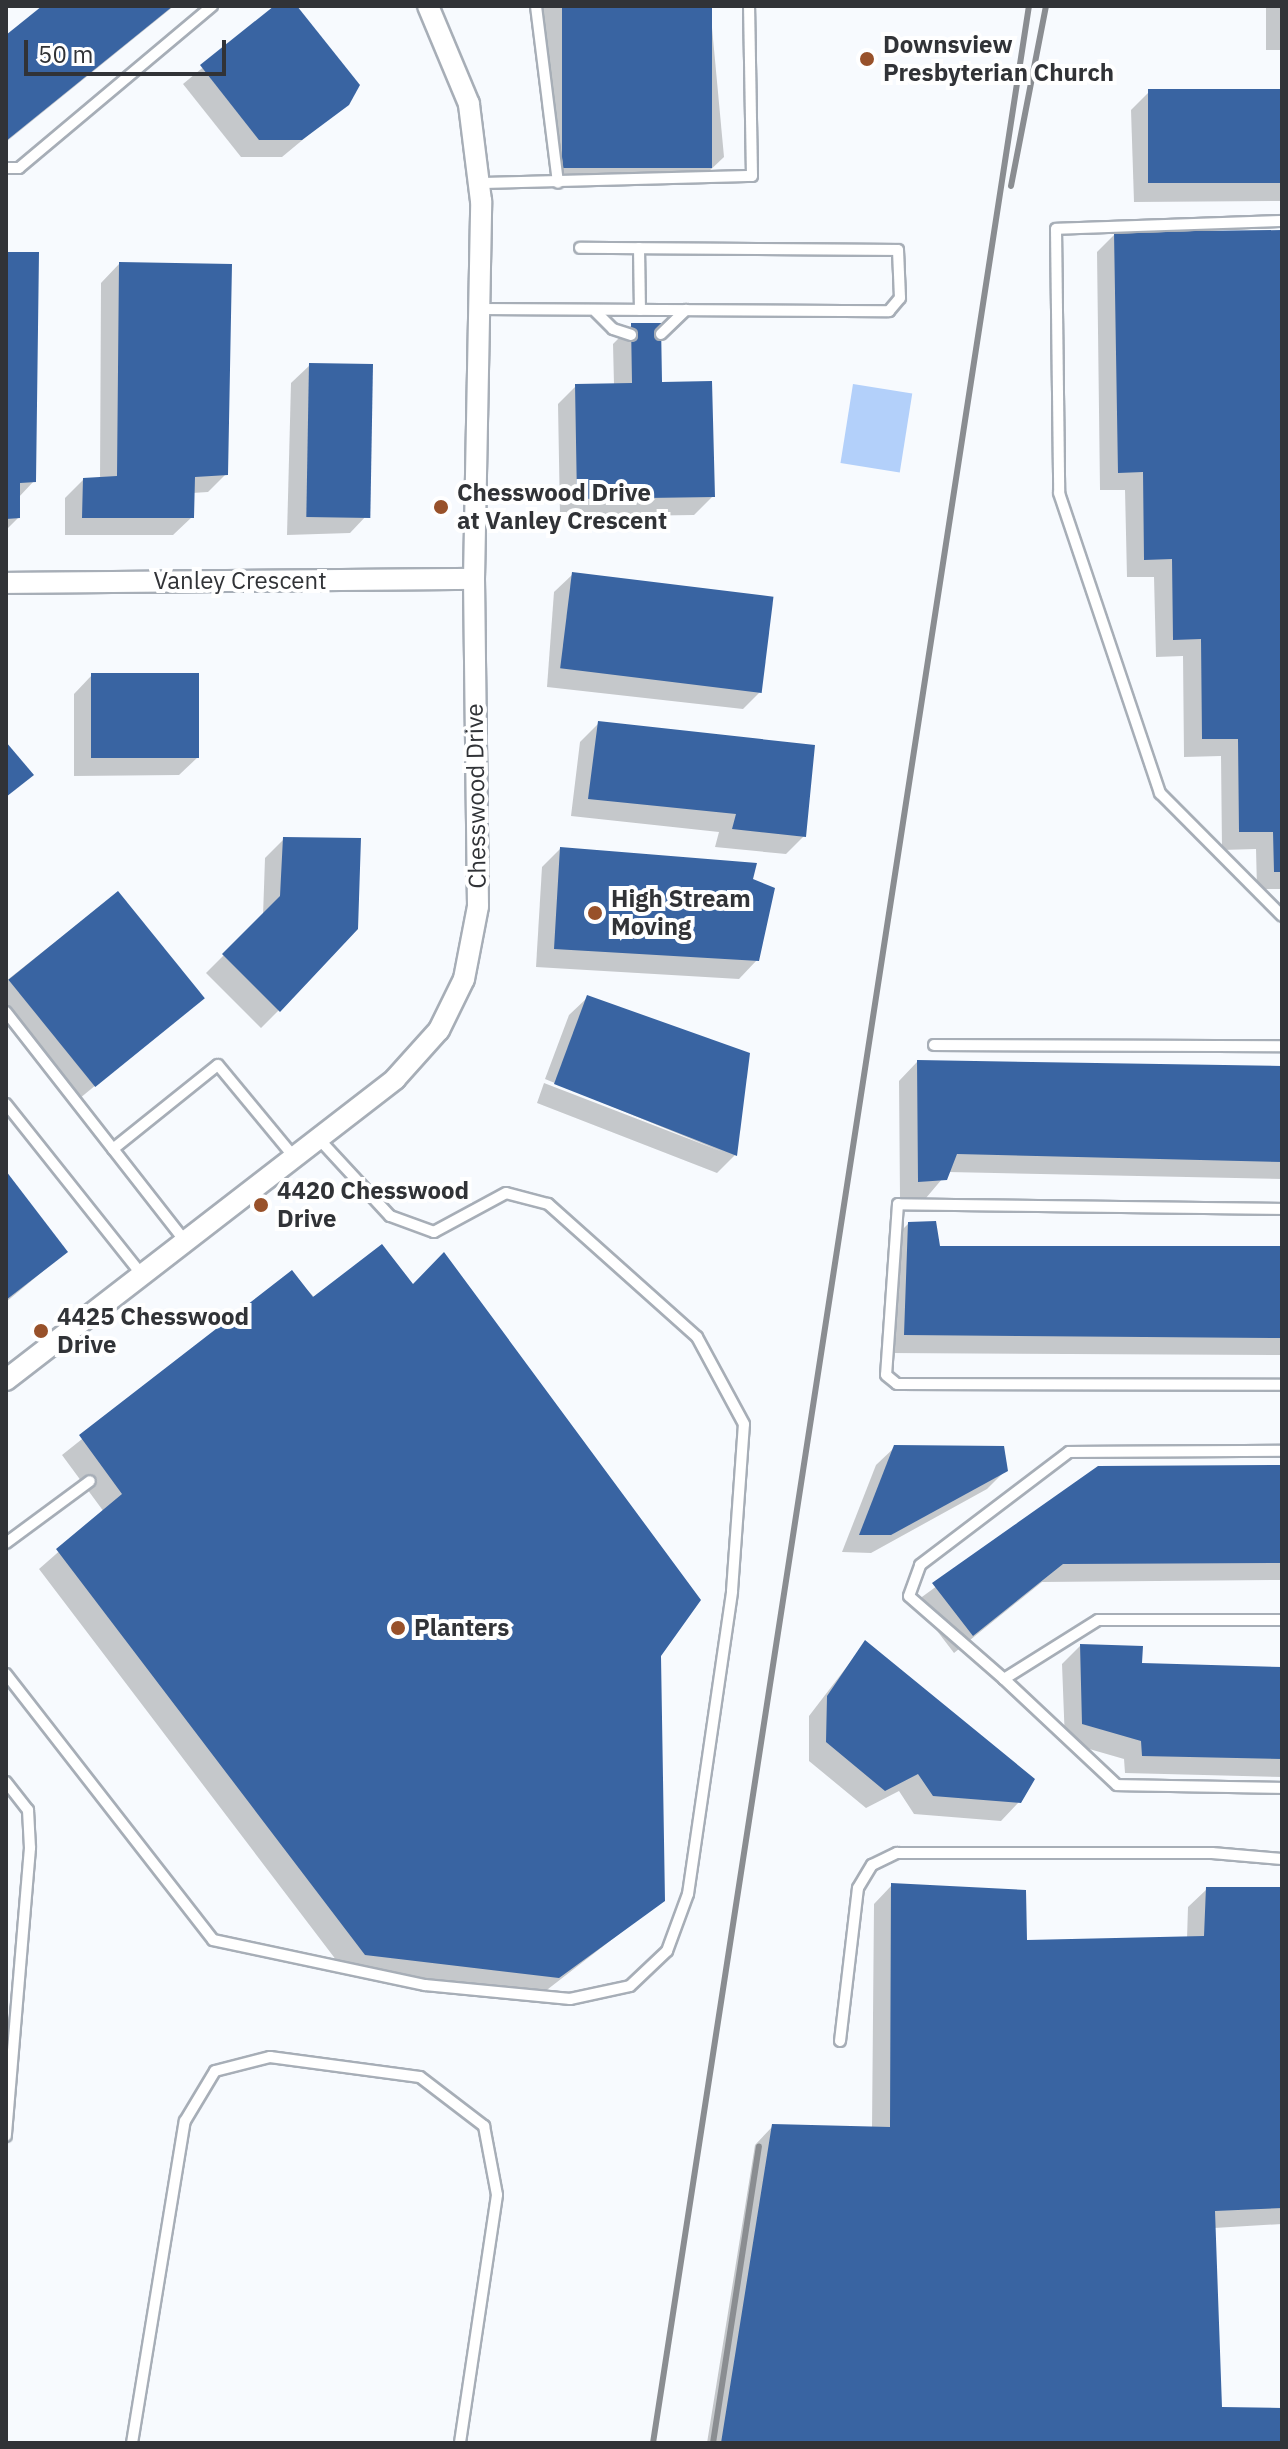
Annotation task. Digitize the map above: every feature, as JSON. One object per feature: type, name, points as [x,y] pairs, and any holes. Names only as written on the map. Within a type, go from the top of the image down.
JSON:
[{"type":"street","name":"Chesswood Drive","points":[[6,1380],[395,1079],[439,1030],[464,979],[478,906],[474,579],[479,183],[469,104],[428,6]]},
{"type":"street","name":"Vanley Crescent","points":[[6,583],[474,579]]},
{"type":"lane","points":[[6,168],[19,168],[212,6]]},
{"type":"lane","points":[[536,6],[558,183]]},
{"type":"lane","points":[[479,183],[752,176],[749,6]]},
{"type":"lane","points":[[1282,221],[1056,229],[1059,493],[1160,793],[1282,916]]},
{"type":"lane","points":[[479,309],[596,312],[889,311],[900,298],[902,257],[888,248],[580,248]]},
{"type":"lane","points":[[639,248],[640,310]]},
{"type":"lane","points":[[661,334],[686,310]]},
{"type":"lane","points":[[596,312],[613,329],[631,335]]},
{"type":"lane","points":[[6,1012],[186,1242]]},
{"type":"lane","points":[[934,1045],[1282,1046]]},
{"type":"lane","points":[[113,1149],[218,1065],[295,1158]]},
{"type":"lane","points":[[6,1104],[143,1276]]},
{"type":"lane","points":[[6,1674],[213,1940],[425,1985],[570,1999],[630,1986],[667,1951],[688,1894],[730,1606],[744,1424],[697,1337],[548,1204],[506,1193],[434,1232],[390,1216],[319,1139]]},
{"type":"lane","points":[[1282,1209],[898,1204],[886,1375],[897,1384],[1282,1385]]},
{"type":"lane","points":[[1282,1451],[1069,1452],[920,1565],[909,1596],[1004,1679],[1117,1785],[1282,1788]]},
{"type":"lane","points":[[6,1543],[90,1481]]},
{"type":"lane","points":[[1004,1679],[1098,1620],[1282,1620]]},
{"type":"lane","points":[[6,1782],[28,1810],[30,1848],[6,2136]]},
{"type":"lane","points":[[840,2041],[858,1888],[872,1865],[897,1853],[1212,1853],[1282,1859]]},
{"type":"lane","points":[[132,2443],[185,2121],[215,2071],[270,2057],[420,2077],[484,2126],[497,2195],[460,2443]]},
{"type":"shaded area","points":[[853,384],[912,393],[900,472],[840,463]]},
{"type":"building","points":[[42,6],[173,6],[6,141],[6,35]]},
{"type":"building","points":[[274,6],[297,6],[360,85],[349,105],[302,140],[259,140],[200,65]]},
{"type":"building","points":[[562,6],[712,6],[712,168],[562,168]]},
{"type":"building","points":[[1148,89],[1282,89],[1282,183],[1148,183]]},
{"type":"building","points":[[1282,230],[1282,872],[1274,872],[1273,832],[1239,832],[1238,739],[1202,739],[1201,639],[1173,640],[1172,559],[1144,560],[1143,472],[1118,473],[1114,232]]},
{"type":"building","points":[[6,252],[39,252],[36,482],[20,483],[20,518],[6,519]]},
{"type":"building","points":[[119,262],[232,264],[228,475],[195,477],[194,518],[82,518],[83,478],[117,476]]},
{"type":"building","points":[[631,323],[661,323],[662,382],[712,381],[715,497],[577,499],[575,384],[632,383]]},
{"type":"building","points":[[309,363],[373,364],[370,518],[306,517]]},
{"type":"building","points":[[572,572],[773,597],[762,693],[560,668]]},
{"type":"building","points":[[91,673],[199,673],[199,758],[91,758]]},
{"type":"building","points":[[598,721],[815,745],[806,837],[732,829],[736,814],[588,799]]},
{"type":"building","points":[[6,742],[34,775],[6,797]]},
{"type":"building","points":[[283,837],[361,838],[358,929],[280,1012],[222,954],[280,896]]},
{"type":"building","points":[[560,847],[757,863],[753,879],[775,888],[759,961],[554,949]]},
{"type":"building","points":[[118,891],[205,998],[95,1087],[8,980]]},
{"type":"building","points":[[587,995],[750,1053],[737,1156],[554,1084]]},
{"type":"building","points":[[917,1060],[1282,1066],[1282,1162],[957,1154],[947,1180],[918,1182]]},
{"type":"building","points":[[6,1171],[68,1252],[6,1300]]},
{"type":"building","points":[[936,1221],[940,1246],[1282,1246],[1282,1338],[904,1335],[908,1222]]},
{"type":"building","name":"Planters","points":[[382,1244],[413,1284],[444,1252],[701,1600],[661,1656],[665,1901],[559,1978],[365,1955],[56,1549],[122,1494],[79,1435],[292,1270],[313,1297]]},
{"type":"building","points":[[894,1445],[1004,1446],[1008,1471],[891,1535],[859,1535]]},
{"type":"building","points":[[1282,1465],[1282,1563],[1063,1564],[973,1636],[932,1583],[1098,1466]]},
{"type":"building","points":[[865,1640],[1035,1779],[1021,1803],[933,1796],[918,1774],[885,1791],[826,1742],[827,1696]]},
{"type":"building","points":[[1080,1644],[1143,1646],[1142,1663],[1282,1667],[1282,1759],[1142,1756],[1141,1741],[1082,1724]]},
{"type":"building","points":[[891,1883],[1026,1890],[1027,1940],[1204,1936],[1206,1887],[1282,1887],[1282,2208],[1215,2211],[1222,2407],[1282,2408],[1282,2443],[721,2443],[772,2124],[890,2127]]},
{"type":"railway","points":[[653,2443],[1029,6]]},
{"type":"railway","points":[[1011,186],[1046,6]]},
{"type":"railway","points":[[713,2443],[759,2147]]},
{"type":"place","name":"Downsview Presbyterian Church","points":[[867,59]]},
{"type":"place","name":"Chesswood Drive at Vanley Crescent","points":[[441,507]]},
{"type":"place","name":"High Stream Moving","points":[[595,913]]},
{"type":"place","name":"4420 Chesswood Drive","points":[[261,1205]]},
{"type":"place","name":"4425 Chesswood Drive","points":[[41,1331]]},
{"type":"place","name":"Planters","points":[[398,1628]]}]
